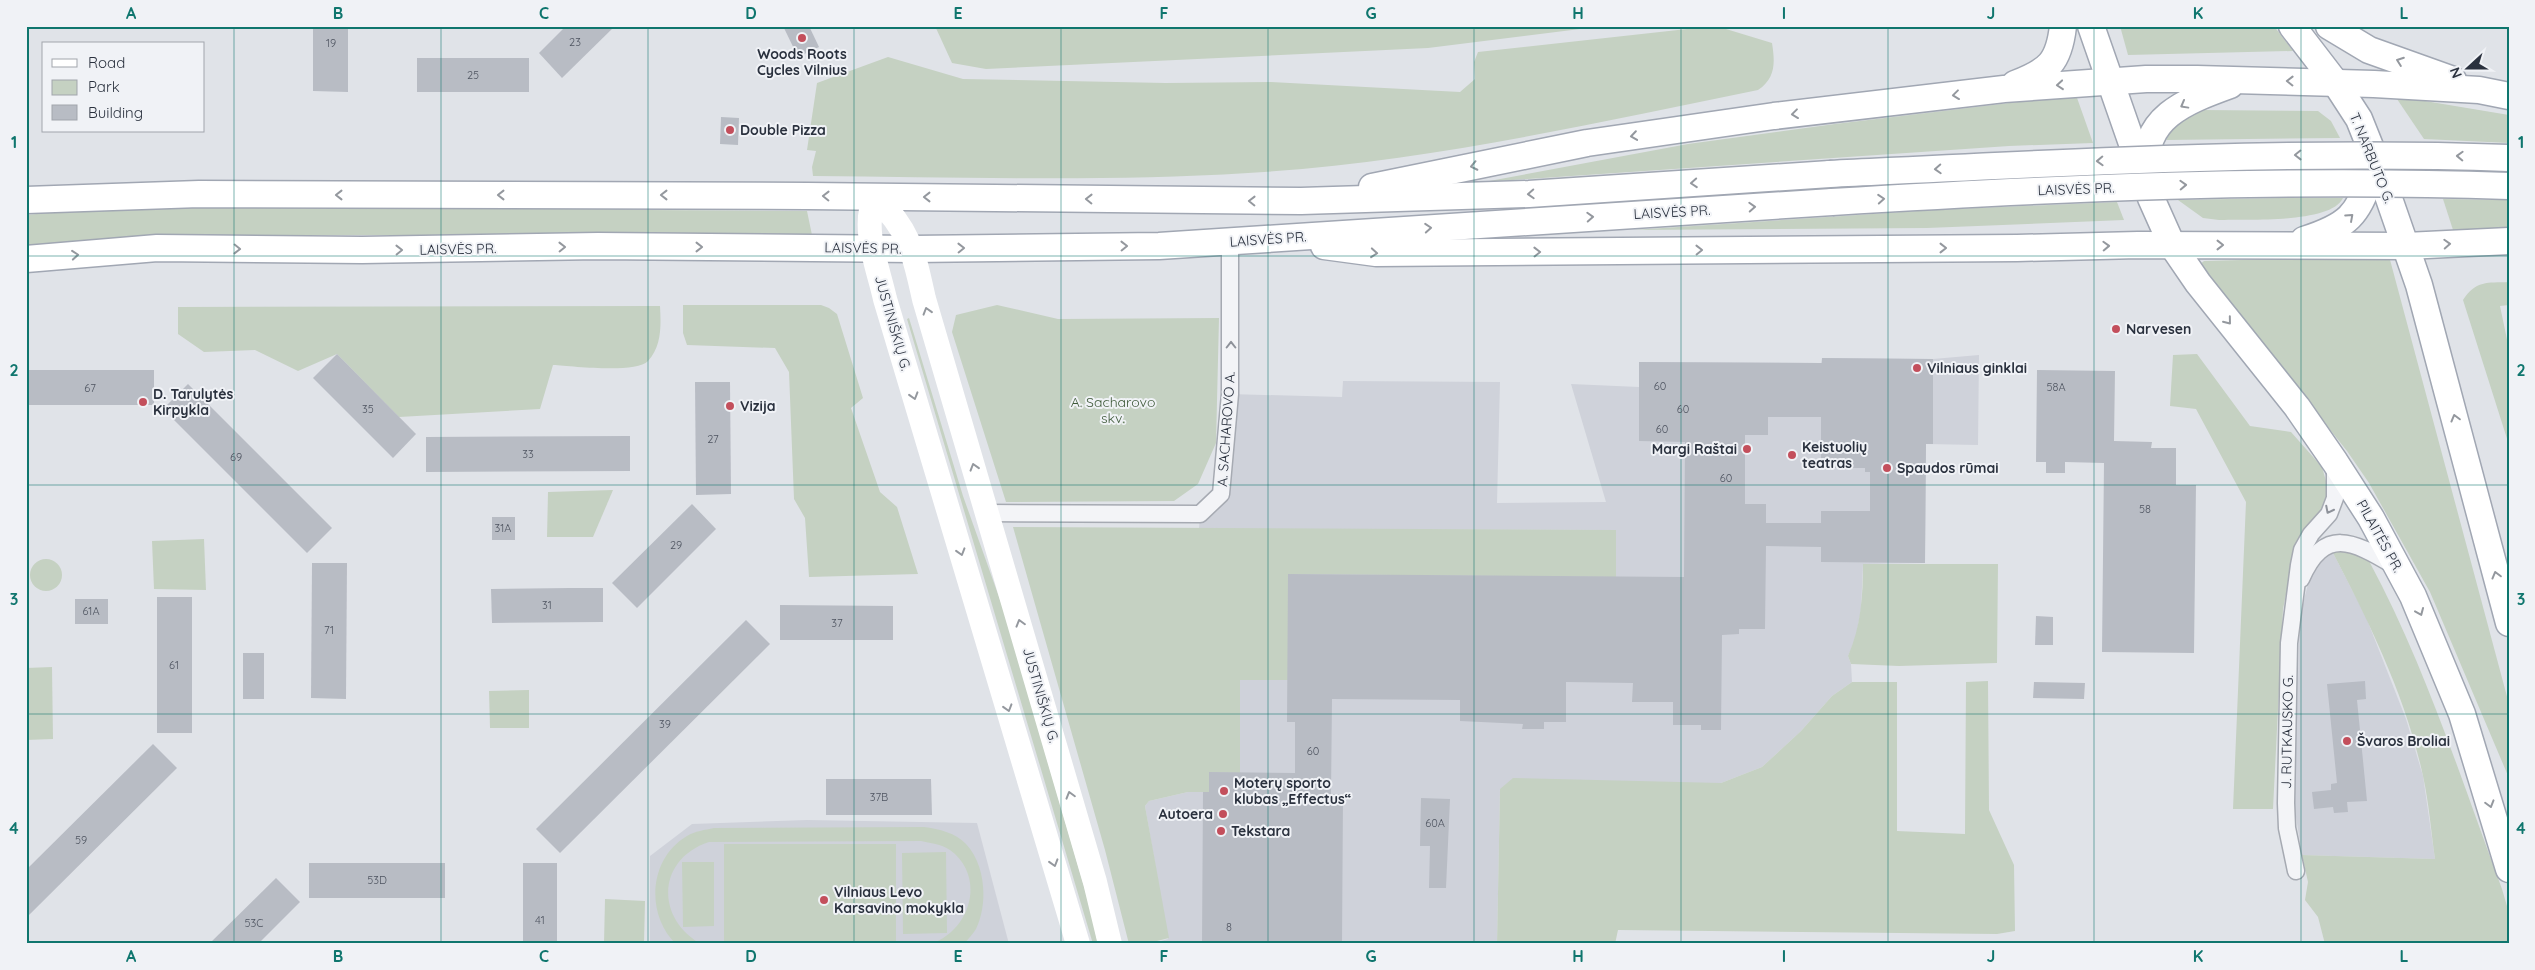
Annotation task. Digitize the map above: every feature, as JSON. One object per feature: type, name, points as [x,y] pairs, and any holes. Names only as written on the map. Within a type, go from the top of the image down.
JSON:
[{"type":"main road","points":[[2004,89],[2032,78],[2048,67],[2059,53],[2063,26]]},
{"type":"main road","points":[[2091,26],[2108,81],[2151,198],[2172,245]]},
{"type":"main road","name":"T. NARBUTO G.","points":[[2292,26],[2335,82],[2359,119],[2406,246]]},
{"type":"main road","points":[[2329,26],[2369,50],[2479,90]]},
{"type":"main road","name":"LAISVĖS PR.","points":[[1300,201],[1587,143],[1774,116],[2004,89],[2146,79],[2245,80],[2335,82],[2479,90],[2509,96]]},
{"type":"main road","points":[[2151,198],[2147,147],[2153,132],[2163,118],[2205,94],[2245,80]]},
{"type":"main road","name":"LAISVĖS PR.","points":[[26,200],[199,194],[1300,201],[1529,194],[1830,174],[2045,163],[2296,155],[2411,155],[2509,158]]},
{"type":"main road","points":[[2291,245],[2330,231],[2348,221],[2357,211],[2377,164]]},
{"type":"main road","name":"LAISVĖS PR.","points":[[26,259],[157,248],[362,250],[598,246],[912,249],[1159,246],[2025,190],[2298,182],[2509,186]]},
{"type":"main road","name":"JUSTINIŠKIŲ G.","points":[[1078,944],[885,299],[868,224],[869,209],[875,197],[889,210],[912,249],[924,299],[1095,882],[1110,944]]},
{"type":"main road","points":[[1274,238],[1376,253],[2172,245],[2406,246],[2509,241]]},
{"type":"main road","name":"PILAITĖS PR.","points":[[2172,245],[2198,283],[2297,407],[2371,518],[2399,568],[2414,596],[2456,697],[2477,757],[2509,869]]},
{"type":"main road","points":[[2406,246],[2419,285],[2509,622]]},
{"type":"street","name":"A. SACHAROVO A.","points":[[988,513],[1200,514],[1221,494],[1230,394],[1230,242]]},
{"type":"street","name":"J. RUTKAUSKO G.","points":[[2296,871],[2288,828],[2286,802],[2289,643],[2302,550],[2311,534],[2329,514],[2335,498],[2335,462]]},
{"type":"street","name":"J. RUTKAUSKO G.","points":[[2295,593],[2314,556],[2320,549],[2333,544],[2351,543],[2365,548],[2399,568]]},
{"type":"shaded area","points":[[1979,355],[1978,445],[1926,444],[1925,563],[1863,564],[1861,610],[1855,641],[1848,656],[1851,664],[1852,682],[1832,696],[1801,731],[1762,767],[1721,783],[1500,789],[1497,944],[1158,944],[1157,942],[1168,939],[1145,806],[1149,801],[1188,792],[1208,792],[1209,772],[1239,772],[1240,680],[1288,679],[1288,574],[1616,576],[1616,530],[1199,529],[1200,514],[1221,494],[1230,394],[1342,397],[1343,381],[1500,382],[1497,503],[1606,502],[1571,384],[1639,387],[1639,362],[1821,363],[1822,358],[1933,359]]},
{"type":"shaded area","points":[[2332,551],[2366,617],[2406,719],[2423,776],[2435,859],[2302,855],[2294,804],[2300,615],[2313,565]]},
{"type":"shaded area","name":"Vilniaus Levo Karsavino mokykla","points":[[807,820],[977,823],[1009,944],[650,944],[650,856],[692,824]]},
{"type":"green space","points":[[935,26],[1604,26],[1428,48],[986,69],[952,63]]},
{"type":"green space","points":[[2120,26],[2274,26],[2293,51],[2128,55]]},
{"type":"green space","points":[[1705,27],[1726,29],[1772,43],[1773,69],[1764,85],[1758,90],[1568,129],[1377,161],[1313,168],[1194,176],[1031,178],[813,176],[812,167],[816,151],[807,150],[817,83],[888,57],[963,79],[1166,83],[1271,82],[1460,92],[1475,79],[1474,62],[1478,52]]},
{"type":"green space","points":[[2076,95],[2093,143],[2009,146],[1484,182],[1688,144]]},
{"type":"green space","points":[[2401,97],[2509,115],[2509,143],[2424,139],[2397,99]]},
{"type":"green space","points":[[2201,110],[2318,111],[2331,121],[2340,138],[2166,140],[2176,122]]},
{"type":"green space","points":[[2343,198],[2335,206],[2322,212],[2305,216],[2248,220],[2203,218],[2178,200]]},
{"type":"green space","points":[[2443,199],[2509,200],[2509,228],[2453,230]]},
{"type":"green space","points":[[2117,202],[2124,220],[1927,228],[1633,230],[1933,210]]},
{"type":"green space","points":[[121,206],[529,206],[648,210],[807,211],[812,235],[215,235],[26,247],[26,215]]},
{"type":"green space","points":[[2389,256],[2509,704],[2509,778],[2430,592],[2369,483],[2347,451],[2199,265],[2204,261]]},
{"type":"green space","points":[[2509,282],[2509,305],[2500,306],[2509,349],[2509,445],[2463,300],[2477,286],[2488,283]]},
{"type":"green space","points":[[683,305],[821,305],[837,314],[863,398],[851,408],[880,492],[897,507],[918,574],[809,577],[805,518],[794,499],[789,372],[775,348],[687,345],[683,333]]},
{"type":"green space","name":"A. Sacharovo skv.","points":[[997,305],[1058,319],[1219,318],[1216,443],[1198,484],[1174,501],[1006,502],[952,332],[956,315]]},
{"type":"green space","points":[[660,306],[658,342],[653,355],[648,361],[641,365],[618,368],[553,365],[540,409],[399,417],[337,354],[298,371],[255,350],[204,352],[178,334],[178,307]]},
{"type":"green space","points":[[909,318],[963,496],[1004,611],[1090,907],[1098,944],[1093,944],[907,319]]},
{"type":"green space","points":[[2197,354],[2250,426],[2291,432],[2322,467],[2328,488],[2325,502],[2292,565],[2283,609],[2273,809],[2233,809],[2246,502],[2196,409],[2170,406],[2173,355]]},
{"type":"green space","points":[[613,490],[593,537],[547,537],[548,492]]},
{"type":"green space","points":[[1013,527],[1616,530],[1616,577],[1289,574],[1288,680],[1240,680],[1240,773],[1209,772],[1209,792],[1188,792],[1149,801],[1145,806],[1169,938],[1145,944],[1129,944],[1105,850]]},
{"type":"green space","points":[[204,539],[206,590],[154,589],[152,541]]},
{"type":"green space","points":[[2340,549],[2359,553],[2369,561],[2408,641],[2441,723],[2502,889],[2509,913],[2509,944],[2325,944],[2318,917],[2305,900],[2308,882],[2302,855],[2435,859],[2427,796],[2416,747],[2407,718],[2373,633],[2332,551]]},
{"type":"green space","points":[[46,559],[58,563],[62,575],[58,587],[46,591],[34,587],[30,575],[34,563]]},
{"type":"green space","points":[[1863,564],[1998,564],[1997,663],[1899,666],[1851,664],[1848,656],[1856,634],[1860,611]]},
{"type":"green space","points":[[52,667],[53,739],[26,740],[26,668]]},
{"type":"green space","points":[[1988,681],[1989,810],[2014,865],[2015,931],[1997,934],[1618,930],[1615,944],[1497,944],[1500,789],[1513,778],[1721,783],[1762,767],[1801,731],[1832,696],[1852,682],[1897,682],[1897,831],[1965,834],[1966,682]]},
{"type":"green space","points":[[529,690],[529,728],[490,728],[489,691]]},
{"type":"green space","points":[[924,827],[941,830],[962,840],[973,853],[978,863],[983,885],[982,908],[976,929],[964,944],[930,944],[944,938],[964,916],[969,903],[970,888],[968,874],[961,861],[950,850],[939,845],[921,841],[709,842],[692,850],[679,861],[671,875],[668,890],[670,905],[676,919],[686,933],[701,944],[676,944],[666,932],[659,918],[656,887],[659,872],[665,858],[674,846],[693,833],[714,828]]},
{"type":"green space","points":[[724,844],[896,844],[896,941],[724,942]]},
{"type":"green space","points":[[946,852],[947,933],[903,934],[902,853]]},
{"type":"green space","points":[[682,862],[714,862],[714,926],[683,927]]},
{"type":"green space","points":[[605,899],[645,901],[644,944],[604,943]]},
{"type":"building","points":[[313,26],[348,26],[348,92],[313,91]]},
{"type":"building","points":[[566,26],[615,26],[562,78],[539,53]]},
{"type":"building","name":"Woods Roots Cycles Vilnius","points":[[783,26],[809,26],[819,47],[798,57]]},
{"type":"building","points":[[417,58],[529,58],[529,92],[417,92]]},
{"type":"building","name":"Double Pizza","points":[[721,117],[739,118],[738,145],[720,144]]},
{"type":"building","points":[[337,354],[416,434],[393,458],[313,378]]},
{"type":"building","points":[[1822,358],[1933,359],[1933,444],[1926,444],[1925,563],[1821,562],[1821,547],[1766,546],[1765,629],[1739,629],[1739,634],[1722,635],[1721,730],[1701,730],[1701,725],[1673,725],[1673,702],[1632,702],[1633,683],[1566,682],[1566,722],[1544,722],[1544,729],[1522,729],[1523,724],[1460,721],[1460,700],[1332,699],[1331,794],[1343,794],[1342,944],[1202,944],[1203,792],[1209,792],[1209,772],[1295,773],[1295,722],[1287,722],[1288,574],[1684,577],[1685,442],[1639,441],[1639,362],[1822,363]],"holes":[[[1768,417],[1821,417],[1821,468],[1865,468],[1865,472],[1870,472],[1870,511],[1821,511],[1821,523],[1766,523],[1766,504],[1745,504],[1745,435],[1768,435]]]},
{"type":"building","points":[[26,370],[154,370],[154,405],[26,405]]},
{"type":"building","points":[[2037,370],[2115,371],[2114,441],[2152,442],[2151,448],[2176,448],[2176,485],[2196,485],[2194,653],[2102,652],[2104,463],[2065,462],[2065,473],[2046,473],[2046,462],[2036,462]]},
{"type":"building","points":[[695,382],[730,382],[731,494],[696,495]]},
{"type":"building","points":[[188,384],[332,528],[307,553],[163,409]]},
{"type":"building","points":[[630,436],[630,471],[426,472],[426,437]]},
{"type":"building","points":[[692,504],[716,529],[637,608],[612,583]]},
{"type":"building","points":[[492,517],[515,517],[515,540],[492,540]]},
{"type":"building","points":[[312,563],[347,563],[346,699],[311,698]]},
{"type":"building","points":[[603,588],[603,622],[492,623],[491,589]]},
{"type":"building","points":[[157,597],[192,597],[192,733],[157,733]]},
{"type":"building","points":[[75,599],[108,599],[108,624],[75,624]]},
{"type":"building","points":[[780,605],[893,606],[893,640],[780,640]]},
{"type":"building","points":[[2036,616],[2053,617],[2053,645],[2035,645]]},
{"type":"building","points":[[746,620],[770,644],[560,853],[536,829]]},
{"type":"building","points":[[243,653],[264,653],[264,699],[243,699]]},
{"type":"building","name":"Švaros Broliai","points":[[2365,681],[2366,699],[2357,700],[2367,801],[2347,802],[2348,812],[2334,813],[2333,807],[2314,809],[2312,792],[2331,790],[2331,784],[2337,783],[2327,684]]},
{"type":"building","points":[[2034,682],[2085,683],[2084,699],[2033,698]]},
{"type":"building","points":[[153,744],[177,768],[26,918],[26,870]]},
{"type":"building","points":[[826,779],[931,779],[932,815],[826,815]]},
{"type":"building","points":[[1421,798],[1450,799],[1446,888],[1429,888],[1430,846],[1420,846]]},
{"type":"building","points":[[309,863],[445,863],[445,898],[309,898]]},
{"type":"building","points":[[523,863],[557,863],[557,944],[523,944]]},
{"type":"building","points":[[276,878],[300,902],[258,944],[209,944]]},
{"type":"place","name":"Woods Roots Cycles Vilnius","points":[[802,38]]},
{"type":"place","name":"Double Pizza","points":[[730,130]]},
{"type":"place","name":"Narvesen","points":[[2116,329]]},
{"type":"place","name":"Vilniaus ginklai","points":[[1917,368]]},
{"type":"place","name":"D. Tarulytės Kirpykla","points":[[143,402]]},
{"type":"place","name":"Vizija","points":[[730,406]]},
{"type":"place","name":"Margi Raštai","points":[[1747,449]]},
{"type":"place","name":"Keistuolių teatras","points":[[1792,455]]},
{"type":"place","name":"Spaudos rūmai","points":[[1887,468]]},
{"type":"place","name":"Švaros Broliai","points":[[2347,741]]},
{"type":"place","name":"Moterų sporto klubas „Effectus“","points":[[1224,791]]},
{"type":"place","name":"Autoera","points":[[1223,814]]},
{"type":"place","name":"Tekstara","points":[[1221,831]]},
{"type":"place","name":"Vilniaus Levo Karsavino mokykla","points":[[824,900]]}]
